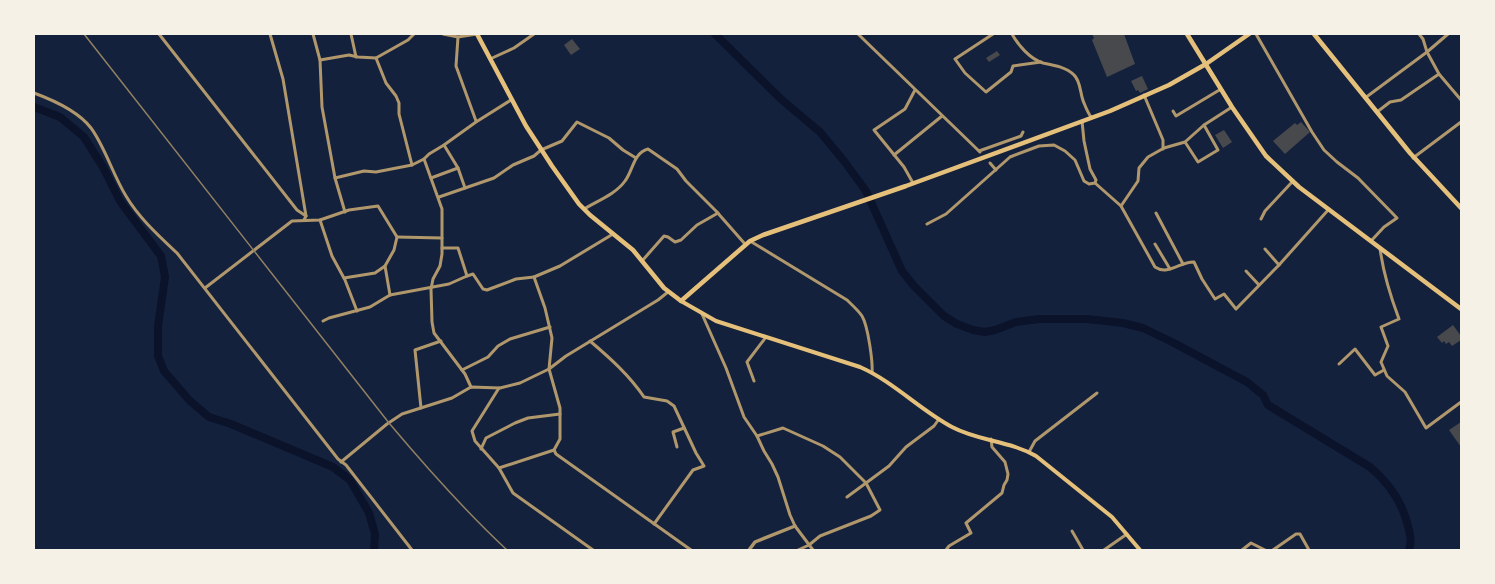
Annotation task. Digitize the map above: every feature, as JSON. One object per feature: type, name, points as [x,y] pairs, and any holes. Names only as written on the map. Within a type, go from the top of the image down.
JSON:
[{"type":"main road","points":[[477,34],[511,100],[541,150],[584,209],[633,250],[668,292],[702,314],[716,321],[853,364],[872,373],[954,428],[1029,452],[1105,511],[1140,550]]},
{"type":"main road","points":[[1187,34],[1232,107],[1266,156],[1293,181],[1461,309]]},
{"type":"main road","points":[[681,301],[750,241],[763,235],[913,184],[1082,120],[1110,111],[1169,84],[1206,64],[1249,34]]},
{"type":"main road","points":[[1314,34],[1413,158],[1461,208]]},
{"type":"street","points":[[159,34],[297,210],[306,216]]},
{"type":"street","points":[[270,34],[283,79],[306,216],[304,220]]},
{"type":"street","points":[[313,34],[320,60],[322,107],[336,178],[345,212]]},
{"type":"street","points":[[351,34],[356,57]]},
{"type":"street","points":[[320,60],[349,55],[356,57],[376,58],[408,40],[414,34]]},
{"type":"street","points":[[443,34],[458,37],[477,34]]},
{"type":"street","points":[[490,59],[514,48],[534,34]]},
{"type":"street","points":[[858,34],[979,152],[1021,136],[1023,132],[1025,138]]},
{"type":"street","points":[[993,34],[955,59],[965,73],[986,92],[1011,72],[1013,66],[1041,62],[1055,65],[1076,77],[1083,103],[1091,117]]},
{"type":"street","points":[[1012,34],[1017,44],[1021,48],[1041,62]]},
{"type":"street","points":[[1256,34],[1312,132],[1324,150],[1358,178],[1397,218],[1384,227],[1371,241]]},
{"type":"street","points":[[1419,34],[1423,39],[1427,52],[1439,74],[1461,100]]},
{"type":"street","points":[[1365,98],[1427,52],[1448,34]]},
{"type":"street","points":[[458,37],[456,66],[476,121]]},
{"type":"street","points":[[376,58],[388,88],[396,96],[399,103],[399,114],[412,165]]},
{"type":"street","points":[[1377,112],[1390,102],[1401,100],[1439,74]]},
{"type":"street","points":[[1173,111],[1176,116],[1221,89]]},
{"type":"street","points":[[913,184],[904,167],[874,130],[905,110],[915,90]]},
{"type":"street","points":[[34,93],[51,99],[64,106],[90,128],[127,197],[142,217],[177,253],[412,550]]},
{"type":"street","points":[[1144,95],[1163,140],[1163,149]]},
{"type":"street","points":[[336,178],[364,171],[376,172],[412,165],[424,159],[476,121],[511,100]]},
{"type":"street","points":[[1121,206],[1138,181],[1139,168],[1148,157],[1163,149],[1186,142],[1204,125],[1232,107]]},
{"type":"street","points":[[894,155],[942,116]]},
{"type":"street","points":[[1082,120],[1084,141],[1090,169],[1096,180],[1095,183],[1121,206],[1155,267],[1160,270],[1170,269],[1189,262],[1194,262],[1202,279],[1215,299],[1224,294],[1236,309],[1279,265],[1329,209]]},
{"type":"street","points":[[439,197],[494,178],[513,165],[562,141],[577,122],[609,138],[623,150],[636,158]]},
{"type":"street","points":[[1413,158],[1461,122]]},
{"type":"street","points":[[1186,142],[1198,162],[1218,150],[1204,125]]},
{"type":"street","points":[[444,145],[458,168],[465,188]]},
{"type":"street","points":[[1028,145],[1029,150]]},
{"type":"street","points":[[927,224],[946,214],[1010,157],[1039,146],[1054,145],[1065,151],[1075,160],[1084,181],[1089,184],[1095,183]]},
{"type":"street","points":[[584,209],[617,190],[626,181],[636,158],[643,150],[648,149],[677,169],[686,181],[718,213],[745,244]]},
{"type":"street","points":[[424,159],[439,197],[442,209],[442,248],[440,266],[433,279],[431,289],[432,322],[434,332],[462,370],[471,387]]},
{"type":"street","points":[[990,163],[996,170]]},
{"type":"street","points":[[431,178],[458,168]]},
{"type":"street","points":[[1261,219],[1265,211],[1293,181]]},
{"type":"street","points":[[205,288],[292,221],[320,220],[345,212],[378,206],[397,237],[394,250],[385,266],[375,273],[344,278]]},
{"type":"street","points":[[642,261],[664,236],[675,242],[681,240],[697,225],[718,213]]},
{"type":"street","points":[[1156,214],[1183,264]]},
{"type":"street","points":[[320,220],[332,256],[344,278],[357,311]]},
{"type":"street","points":[[324,321],[370,307],[390,296],[400,293],[431,289],[449,284],[473,274],[484,289],[487,290],[516,279],[534,277],[560,266],[613,234]]},
{"type":"street","points":[[397,237],[442,238]]},
{"type":"street","points":[[750,241],[847,300],[856,308],[863,318],[872,361],[872,373]]},
{"type":"street","points":[[1154,244],[1170,269]]},
{"type":"street","points":[[442,248],[458,248],[467,276]]},
{"type":"street","points":[[1380,248],[1382,266],[1388,290],[1399,319],[1381,327],[1388,346],[1381,362],[1387,376],[1405,392],[1426,428],[1461,402]]},
{"type":"street","points":[[1265,250],[1279,265]]},
{"type":"street","points":[[385,266],[390,296]]},
{"type":"street","points":[[1246,271],[1259,285]]},
{"type":"street","points":[[499,468],[554,450],[560,439],[560,408],[550,369],[552,338],[545,308],[534,277]]},
{"type":"street","points":[[341,462],[389,422],[402,414],[452,398],[471,387],[500,388],[520,383],[550,369],[566,356],[658,300],[668,292]]},
{"type":"street","points":[[702,314],[726,368],[744,417],[757,436],[778,477],[795,526],[813,550]]},
{"type":"street","points":[[462,370],[488,357],[498,346],[510,339],[550,327]]},
{"type":"street","points":[[754,381],[747,362],[766,337]]},
{"type":"street","points":[[421,408],[415,350],[441,341]]},
{"type":"street","points":[[590,341],[617,364],[638,387],[644,397],[667,401],[674,406],[696,453],[704,466],[693,470],[654,524]]},
{"type":"street","points":[[1339,364],[1355,349],[1375,376],[1384,370]]},
{"type":"street","points":[[500,388],[472,430],[475,441],[499,468],[513,493],[592,550]]},
{"type":"street","points":[[1029,452],[1035,441],[1097,393]]},
{"type":"street","points":[[481,449],[486,438],[515,423],[528,418],[560,414]]},
{"type":"street","points":[[847,497],[889,466],[906,446],[934,426],[939,419]]},
{"type":"street","points":[[677,447],[673,432],[684,428]]},
{"type":"street","points":[[757,436],[783,428],[823,446],[840,457],[866,483],[880,510],[871,516],[820,536],[809,545],[798,550]]},
{"type":"street","points":[[946,550],[949,546],[971,533],[966,523],[1002,493],[1008,474],[1004,459],[992,447],[991,440]]},
{"type":"street","points":[[554,450],[556,454],[691,550]]},
{"type":"street","points":[[748,550],[755,542],[795,526]]},
{"type":"street","points":[[1072,531],[1084,550]]},
{"type":"street","points":[[1104,550],[1127,534]]},
{"type":"street","points":[[1273,550],[1296,534],[1300,534],[1309,550]]},
{"type":"street","points":[[1242,550],[1251,544],[1265,550]]},
{"type":"building","points":[[1092,34],[1124,34],[1135,64],[1107,77],[1092,40],[1094,38]]},
{"type":"building","points":[[572,39],[580,49],[571,55],[564,45]]},
{"type":"building","points":[[997,51],[1000,55],[989,62],[986,58]]},
{"type":"building","points":[[1142,76],[1148,89],[1140,93],[1138,90],[1136,91],[1131,81]]},
{"type":"building","points":[[1301,122],[1310,132],[1285,154],[1273,141],[1295,123],[1297,125]]},
{"type":"building","points":[[1224,130],[1232,142],[1223,148],[1215,135]]},
{"type":"building","points":[[1453,325],[1461,336],[1461,340],[1452,346],[1449,342],[1446,344],[1444,341],[1442,343],[1437,337]]},
{"type":"building","points":[[1461,422],[1461,447],[1449,430]]},
{"type":"waterway","points":[[715,34],[782,100],[820,132],[844,161],[866,191],[902,271],[914,286],[944,316],[957,324],[973,330],[985,332],[1016,322],[1039,319],[1087,319],[1123,323],[1143,328],[1172,342],[1247,382],[1263,395],[1268,405],[1370,467],[1389,486],[1402,508],[1410,535],[1409,550]]},
{"type":"waterway","points":[[34,107],[60,117],[84,137],[103,167],[120,201],[161,256],[165,277],[158,326],[158,356],[164,371],[190,401],[209,417],[231,424],[333,467],[350,480],[369,513],[375,534],[374,550]]},
{"type":"railway","points":[[84,34],[389,423],[446,488],[507,550]]}]
